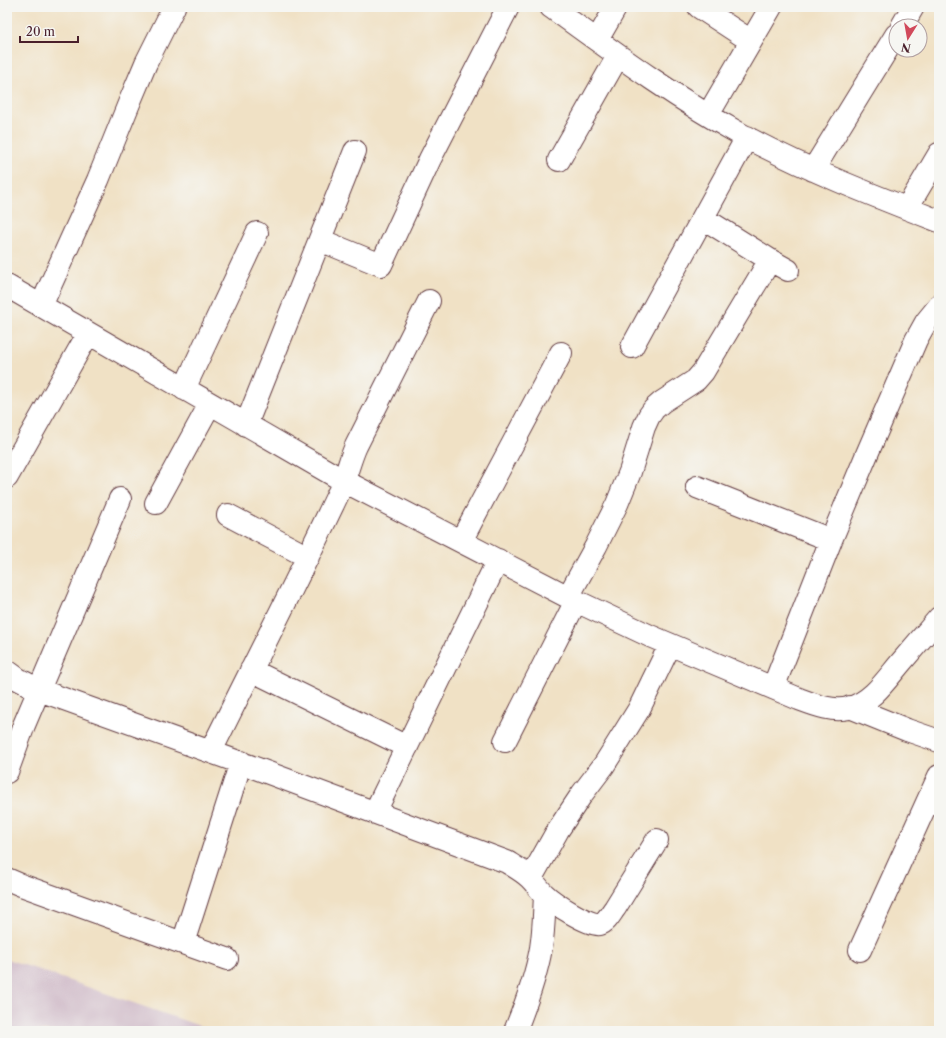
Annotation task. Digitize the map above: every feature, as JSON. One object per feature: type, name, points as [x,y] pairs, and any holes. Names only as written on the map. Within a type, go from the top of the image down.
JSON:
[{"type":"street","points":[[41,306],[98,180],[132,94],[174,7]]},
{"type":"street","points":[[320,240],[381,265],[430,159],[508,7]]},
{"type":"street","points":[[551,7],[618,56],[682,99],[747,137],[813,170],[856,189],[939,221]]},
{"type":"street","points":[[596,40],[616,7]]},
{"type":"street","points":[[699,7],[751,41]]},
{"type":"street","points":[[708,114],[770,7]]},
{"type":"street","points":[[907,18],[913,7]]},
{"type":"street","points":[[813,170],[888,48]]},
{"type":"street","points":[[559,160],[618,56]]},
{"type":"street","points":[[632,347],[747,137]]},
{"type":"street","points":[[246,425],[355,151]]},
{"type":"street","points":[[907,208],[939,154]]},
{"type":"street","points":[[703,218],[788,270]]},
{"type":"street","points":[[184,389],[257,233]]},
{"type":"street","points":[[506,741],[596,546],[617,504],[630,472],[644,427],[649,416],[662,402],[696,380],[703,372],[770,260]]},
{"type":"street","points":[[7,286],[344,481],[572,599],[670,645],[799,699],[822,707],[839,709],[850,708],[863,702],[876,692],[939,618]]},
{"type":"street","points":[[210,751],[308,557],[344,481],[356,446],[429,301]]},
{"type":"street","points":[[773,688],[866,454],[916,340],[926,322],[939,306]]},
{"type":"street","points":[[7,478],[88,334]]},
{"type":"street","points":[[461,541],[561,353]]},
{"type":"street","points":[[156,503],[210,404]]},
{"type":"street","points":[[697,487],[831,540]]},
{"type":"street","points":[[7,772],[24,725],[120,499]]},
{"type":"street","points":[[228,515],[308,557]]},
{"type":"street","points":[[375,812],[498,560]]},
{"type":"street","points":[[531,878],[558,830],[582,794],[604,765],[639,709],[670,645]]},
{"type":"street","points":[[251,670],[407,747]]},
{"type":"street","points":[[7,671],[18,679],[39,690],[241,762],[507,862],[531,878],[545,895],[555,903],[596,924],[602,923],[615,908],[657,840]]},
{"type":"street","points":[[850,708],[939,741]]},
{"type":"street","points":[[183,943],[241,762]]},
{"type":"street","points":[[860,950],[939,776]]},
{"type":"street","points":[[7,879],[20,885],[228,959]]},
{"type":"street","points":[[515,1031],[526,1005],[536,971],[541,948],[545,895]]},
{"type":"shaded area","points":[[7,959],[214,1031],[7,1031]]}]
